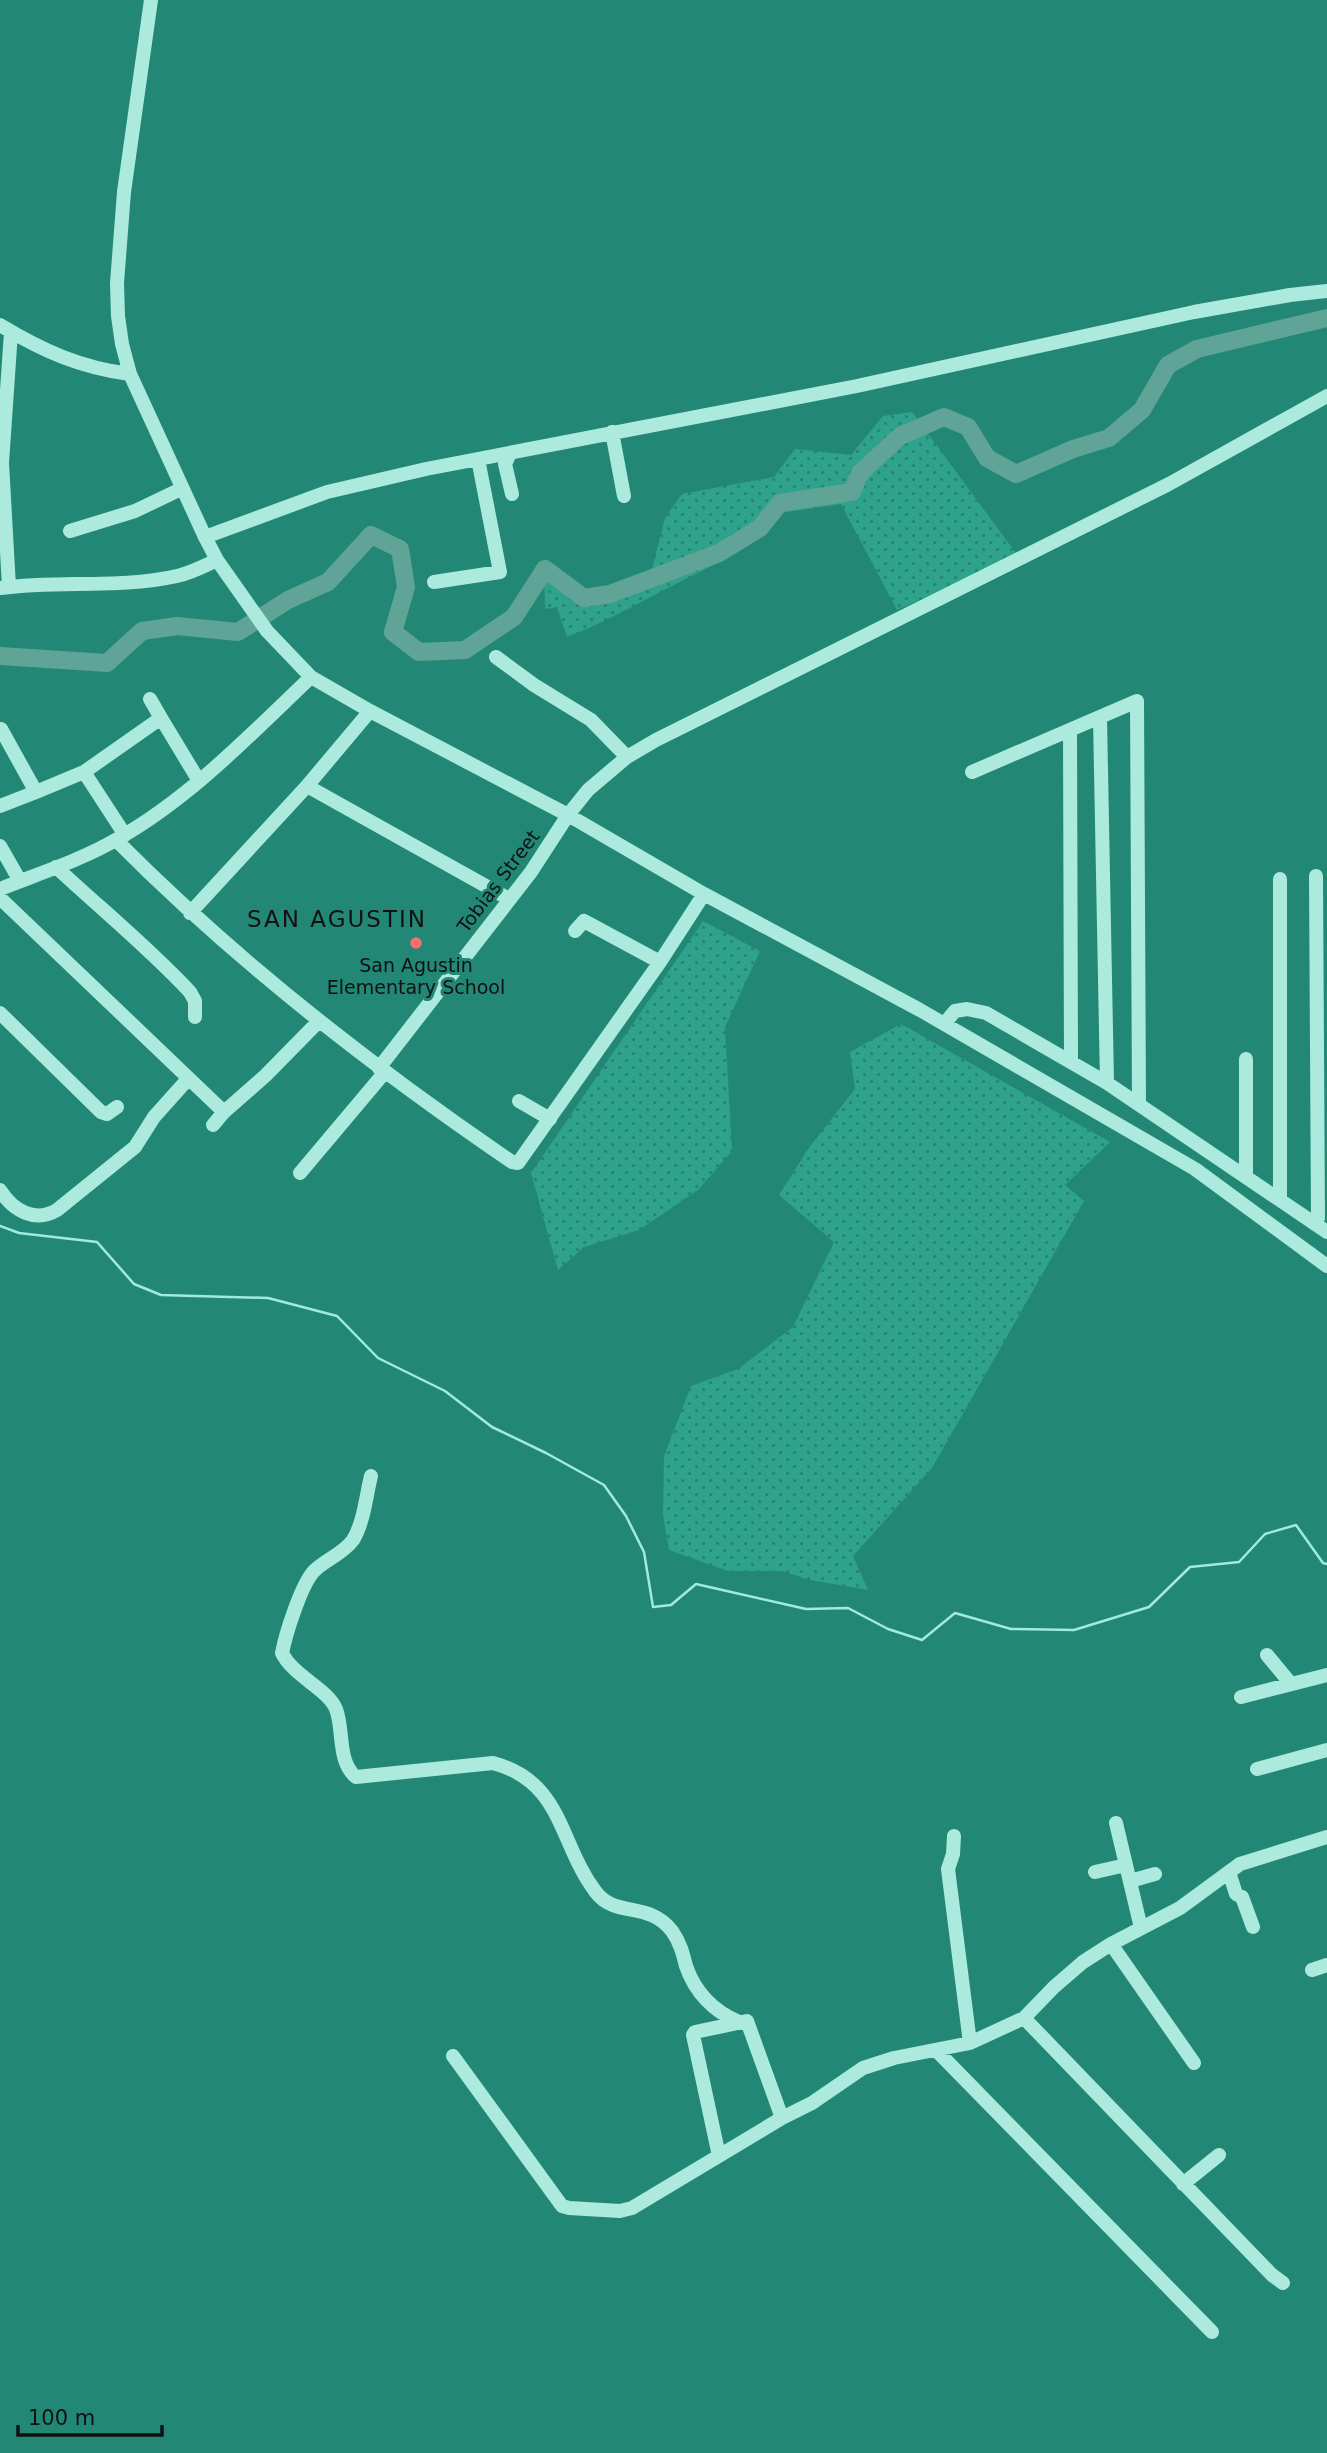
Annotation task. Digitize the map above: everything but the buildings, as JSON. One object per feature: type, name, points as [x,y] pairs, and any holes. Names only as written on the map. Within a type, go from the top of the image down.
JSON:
[{"type":"street","points":[[151,0],[124,192],[117,284],[122,344],[130,374],[205,537],[217,560],[267,631],[311,677],[568,815],[704,894],[944,1024],[1195,1169],[1327,1266]]},
{"type":"street","points":[[205,537],[327,492],[478,459],[857,386],[1194,312],[1290,295],[1327,292]]},
{"type":"street","points":[[130,374],[98,370],[71,362],[6,329],[2,463],[5,587],[96,584],[176,577],[217,560]]},
{"type":"street","name":"Tobias Street","points":[[300,1173],[382,1070],[547,850],[568,815],[588,790],[627,757],[656,740],[1169,484],[1327,396]]},
{"type":"street","points":[[612,432],[624,496]]},
{"type":"street","points":[[510,453],[505,464],[513,494]]},
{"type":"street","points":[[434,582],[500,572],[478,459]]},
{"type":"street","points":[[70,531],[135,511],[181,489]]},
{"type":"street","points":[[496,657],[534,685],[591,720],[627,757]]},
{"type":"street","points":[[0,888],[56,867],[120,837],[199,781],[311,677]]},
{"type":"street","points":[[150,699],[199,781]]},
{"type":"street","points":[[972,772],[1137,701],[1139,1104]]},
{"type":"street","points":[[190,913],[307,786],[370,711]]},
{"type":"street","points":[[0,806],[84,772],[161,718]]},
{"type":"street","points":[[1100,718],[1107,1083]]},
{"type":"street","points":[[1,729],[36,792]]},
{"type":"street","points":[[1070,731],[1071,1062]]},
{"type":"street","points":[[84,772],[120,837],[190,913],[382,1070],[517,1163],[660,962],[704,894]]},
{"type":"street","points":[[307,786],[509,899]]},
{"type":"street","points":[[0,846],[20,881]]},
{"type":"street","points":[[56,867],[139,941],[190,992],[195,1001],[195,1017]]},
{"type":"street","points":[[1316,876],[1318,1218],[1321,1228]]},
{"type":"street","points":[[1280,879],[1280,1200]]},
{"type":"street","points":[[0,898],[224,1112]]},
{"type":"street","points":[[575,931],[584,920],[660,962]]},
{"type":"street","points":[[944,1024],[955,1011],[986,1013],[1107,1083],[1321,1228]]},
{"type":"street","points":[[0,1013],[101,1112],[107,1114],[117,1107]]},
{"type":"street","points":[[213,1125],[319,1021]]},
{"type":"street","points":[[1246,1059],[1246,1176]]},
{"type":"street","points":[[0,1190],[19,1211],[45,1217],[57,1210],[135,1147],[153,1117],[188,1079]]},
{"type":"street","points":[[519,1101],[550,1119]]},
{"type":"street","points":[[371,1476],[359,1527],[353,1540],[313,1571],[303,1590],[282,1653],[296,1670],[335,1706],[347,1764],[352,1775],[369,1776],[493,1763],[512,1768],[528,1777],[555,1811],[579,1865],[603,1901],[613,1906],[641,1910],[664,1923],[679,1941],[692,1982],[698,1992],[722,2014],[739,2022]]},
{"type":"street","points":[[1267,1654],[1291,1684]]},
{"type":"street","points":[[1241,1697],[1327,1675]]},
{"type":"street","points":[[1256,1769],[1327,1750]]},
{"type":"street","points":[[1116,1823],[1141,1928]]},
{"type":"street","points":[[954,1836],[953,1854],[948,1869],[970,2043]]},
{"type":"street","points":[[453,2056],[565,2208],[627,2210],[782,2118],[812,2104],[863,2068],[970,2043],[1024,2018],[1083,1962],[1111,1944],[1180,1908],[1240,1864],[1327,1837]]},
{"type":"street","points":[[1095,1872],[1126,1865]]},
{"type":"street","points":[[1229,1872],[1236,1894],[1241,1897],[1253,1927]]},
{"type":"street","points":[[1130,1881],[1154,1874]]},
{"type":"street","points":[[1111,1944],[1154,2010],[1194,2063]]},
{"type":"street","points":[[1312,1970],[1327,1965]]},
{"type":"street","points":[[1024,2018],[1183,2184],[1283,2283]]},
{"type":"street","points":[[719,2156],[693,2034],[746,2020],[782,2118]]},
{"type":"street","points":[[936,2050],[1212,2332]]},
{"type":"street","points":[[1183,2184],[1219,2155]]},
{"type":"green space","points":[[912,412],[1019,557],[897,610],[841,504],[781,513],[758,536],[732,555],[608,619],[567,637],[557,607],[545,609],[544,565],[584,595],[609,592],[652,569],[665,518],[682,494],[774,477],[795,449],[851,455],[883,416]]},
{"type":"green space","points":[[703,921],[760,951],[725,1027],[732,1151],[698,1190],[639,1230],[584,1247],[558,1270],[531,1173]]},
{"type":"green space","points":[[901,1024],[1110,1142],[1065,1185],[1084,1201],[932,1468],[853,1556],[868,1590],[810,1580],[782,1571],[728,1571],[669,1550],[663,1515],[664,1456],[691,1386],[738,1369],[793,1327],[834,1242],[779,1195],[808,1149],[855,1089],[850,1052]]},
{"type":"waterway","points":[[0,656],[107,663],[142,631],[177,626],[238,632],[288,600],[328,582],[371,535],[400,549],[406,587],[393,632],[419,652],[465,650],[514,617],[545,569],[584,598],[610,594],[719,553],[760,528],[780,503],[852,492],[860,473],[900,436],[944,417],[968,427],[987,458],[1016,474],[1073,449],[1109,438],[1142,410],[1168,365],[1197,349],[1327,318]]},
{"type":"waterway","points":[[0,1226],[19,1233],[97,1242],[134,1284],[161,1295],[268,1298],[337,1316],[378,1358],[445,1391],[492,1427],[604,1485],[626,1516],[644,1552],[653,1607],[671,1605],[696,1584],[806,1609],[848,1608],[888,1629],[922,1640],[955,1613],[1011,1629],[1074,1630],[1149,1607],[1190,1567],[1239,1562],[1265,1534],[1296,1525],[1323,1563],[1327,1564]]},
{"type":"place","name":"San Agustin Elementary School","points":[[416,943]]},
{"type":"district","name":"SAN AGUSTIN","points":[[337,919]]}]
